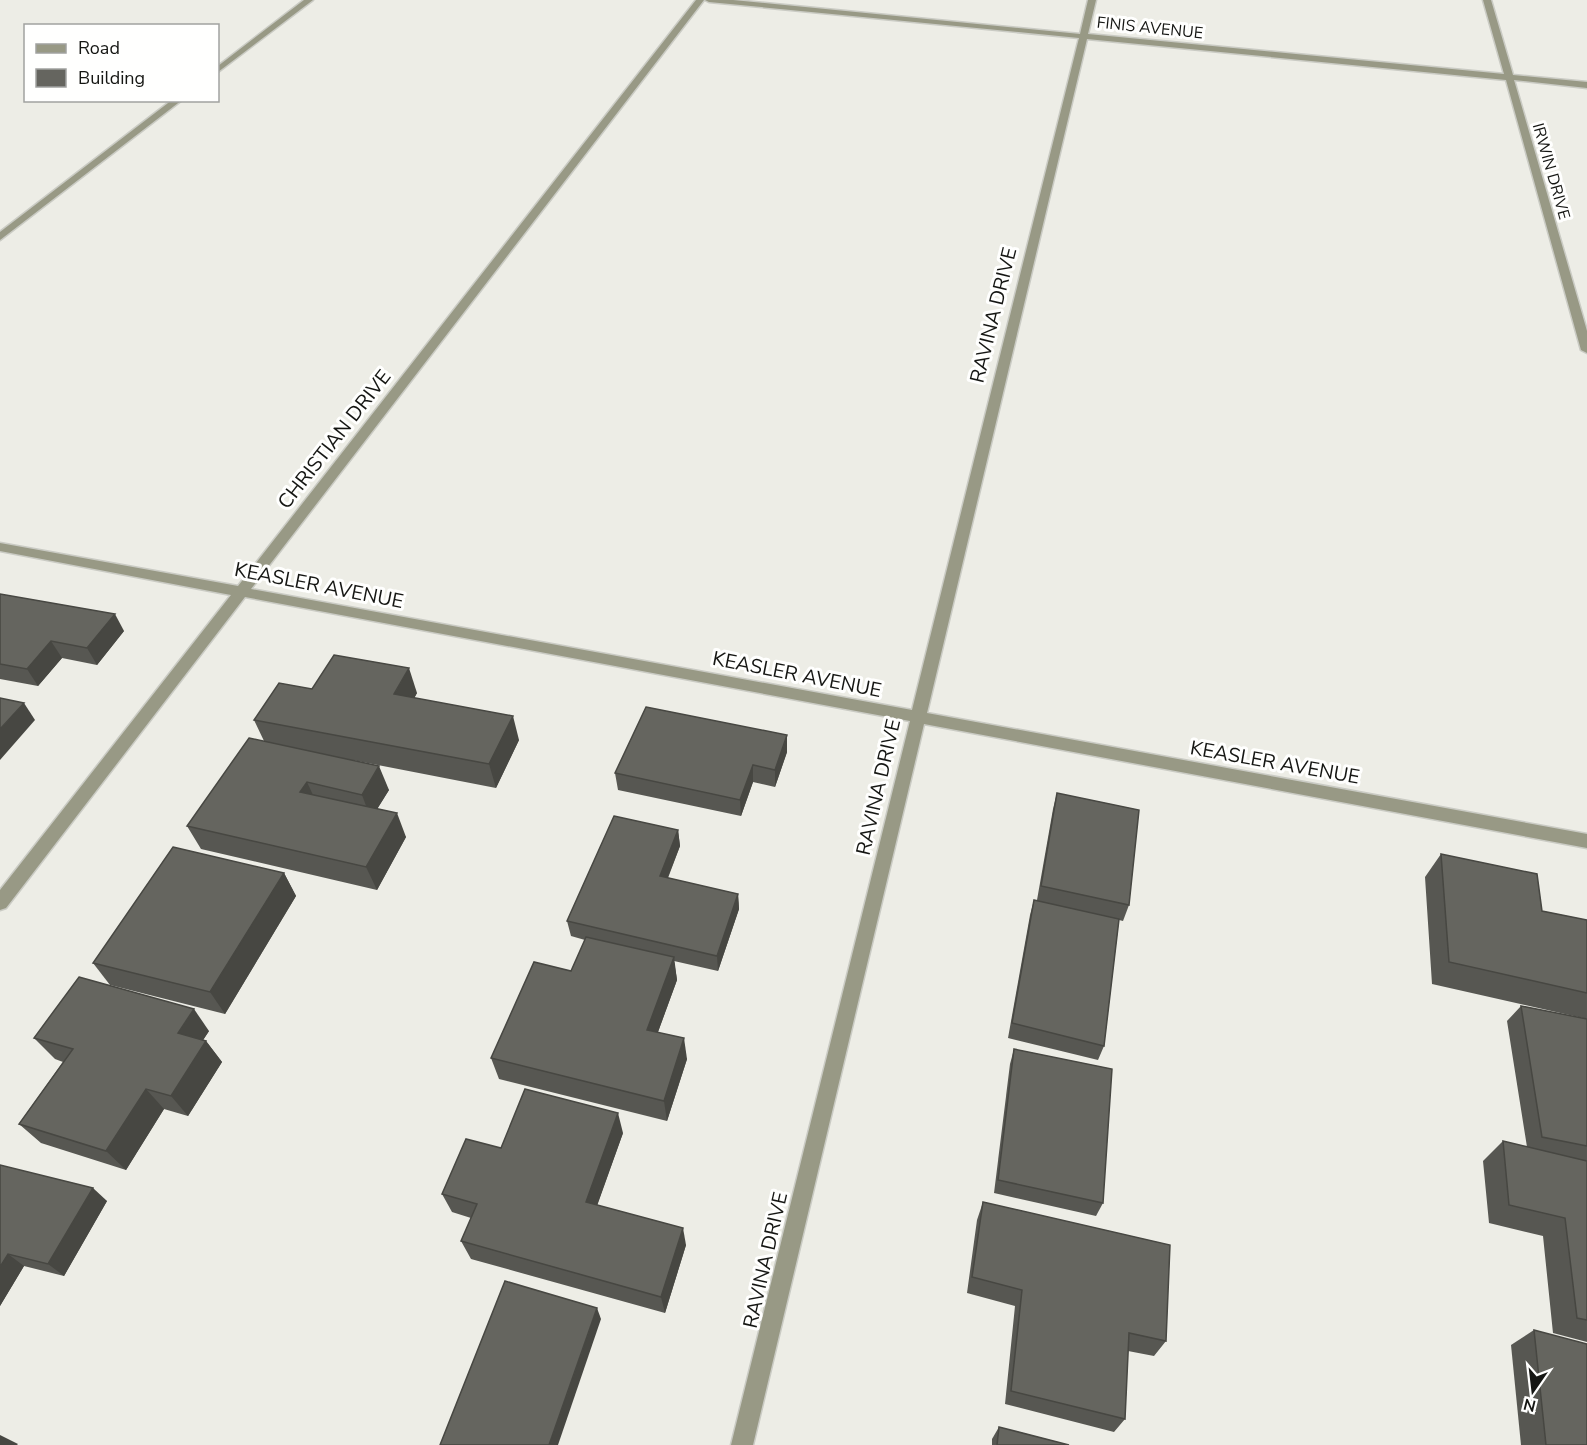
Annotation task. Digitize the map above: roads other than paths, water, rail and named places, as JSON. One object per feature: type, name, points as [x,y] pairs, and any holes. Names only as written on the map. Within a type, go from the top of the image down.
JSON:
[{"type":"street","points":[[219,69],[309,0]]},
{"type":"street","name":"CHRISTIAN DRIVE","points":[[0,903],[700,0]]},
{"type":"street","name":"FINIS AVENUE","points":[[709,0],[1587,85]]},
{"type":"street","name":"RAVINA DRIVE","points":[[742,1445],[916,718],[1092,0]]},
{"type":"street","name":"IRWIN DRIVE","points":[[1487,0],[1587,350]]},
{"type":"street","points":[[0,237],[175,102]]},
{"type":"street","name":"KEASLER AVENUE","points":[[0,546],[1587,841]]}]
